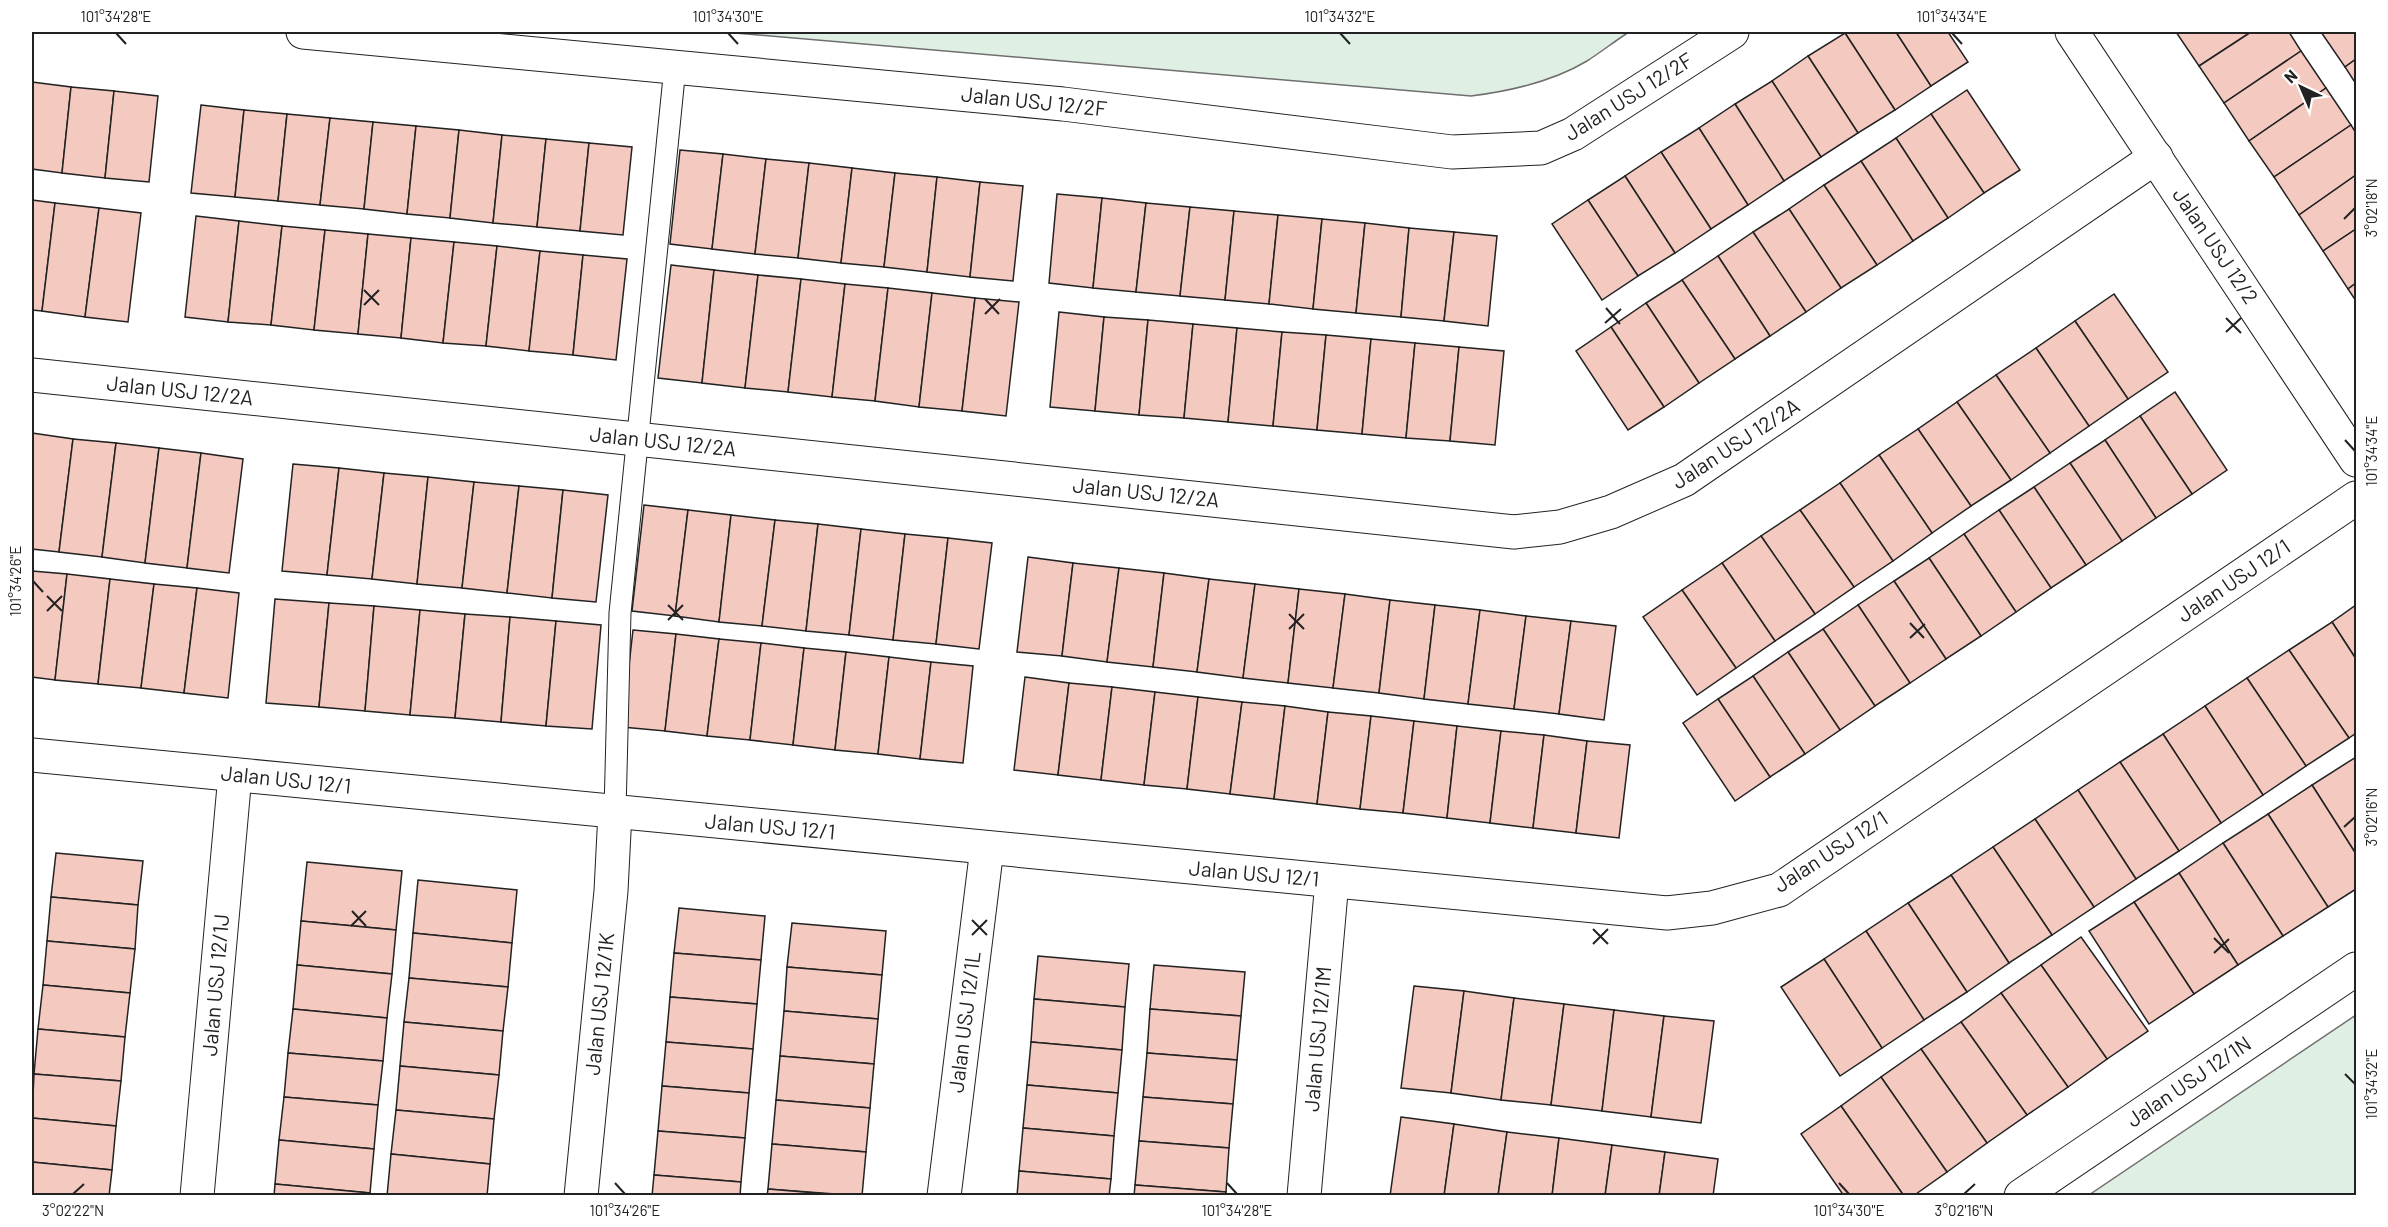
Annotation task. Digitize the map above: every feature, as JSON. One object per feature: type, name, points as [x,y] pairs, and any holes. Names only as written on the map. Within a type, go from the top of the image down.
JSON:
[{"type":"street","name":"Jalan USJ 12/2F","points":[[303,32],[1063,104],[1452,152],[1541,147],[1573,134],[1732,32]]},
{"type":"street","name":"Jalan USJ 12/2","points":[[2072,32],[2356,460]]},
{"type":"street","name":"Jalan USJ 12/2A","points":[[32,375],[1514,532],[1560,527],[1611,512],[1684,480],[2156,157]]},
{"type":"street","name":"Jalan USJ 12/1","points":[[32,755],[1667,913],[1713,908],[1779,890],[2354,505]]},
{"type":"street","name":"Jalan USJ 12/1J","points":[[197,1196],[235,775]]},
{"type":"street","name":"Jalan USJ 12/1K","points":[[581,1196],[611,891],[615,812]]},
{"type":"street","name":"Jalan USJ 12/1L","points":[[944,1196],[987,848]]},
{"type":"street","name":"Jalan USJ 12/1M","points":[[1304,1196],[1332,882]]},
{"type":"street","name":"Jalan USJ 12/1N","points":[[2021,1196],[2356,969]]},
{"type":"lane","points":[[615,812],[620,613],[675,67]]},
{"type":"green space","points":[[723,32],[1629,32],[1587,61],[1560,75],[1516,88],[1471,96]]},
{"type":"green space","points":[[2356,1015],[2356,1195],[2089,1195]]},
{"type":"building","points":[[1896,32],[1931,86],[1895,110],[1845,33]]},
{"type":"building","points":[[1896,32],[1948,32],[1968,62],[1931,86]]},
{"type":"building","points":[[2176,32],[2251,32],[2199,66]]},
{"type":"building","points":[[2251,32],[2289,32],[2301,51],[2224,103],[2199,66]]},
{"type":"building","points":[[2321,32],[2356,32],[2356,59],[2345,67]]},
{"type":"building","points":[[1845,33],[1895,110],[1858,133],[1808,56]]},
{"type":"building","points":[[2301,51],[2326,88],[2249,141],[2224,103]]},
{"type":"building","points":[[1808,56],[1858,133],[1821,157],[1772,81]]},
{"type":"building","points":[[2356,59],[2356,84],[2345,67]]},
{"type":"building","points":[[1772,81],[1821,157],[1784,181],[1735,104]]},
{"type":"building","points":[[32,82],[71,87],[62,173],[32,169]]},
{"type":"building","points":[[71,87],[114,91],[105,178],[62,173]]},
{"type":"building","points":[[2326,88],[2351,125],[2274,177],[2249,141]]},
{"type":"building","points":[[1967,90],[2020,170],[1984,193],[1931,114]]},
{"type":"building","points":[[114,91],[158,96],[149,182],[105,178]]},
{"type":"building","points":[[1735,104],[1784,181],[1748,205],[1699,128]]},
{"type":"building","points":[[201,105],[244,110],[235,197],[191,193]]},
{"type":"building","points":[[244,110],[287,114],[278,201],[235,197]]},
{"type":"building","points":[[287,114],[330,118],[320,205],[278,201]]},
{"type":"building","points":[[1931,114],[1984,193],[1948,218],[1896,138]]},
{"type":"building","points":[[330,118],[373,122],[364,209],[320,205]]},
{"type":"building","points":[[373,122],[416,126],[407,214],[364,209]]},
{"type":"building","points":[[2351,125],[2356,133],[2356,175],[2299,215],[2274,177]]},
{"type":"building","points":[[416,126],[459,130],[450,218],[407,214]]},
{"type":"building","points":[[1699,128],[1748,205],[1711,229],[1661,152]]},
{"type":"building","points":[[459,130],[502,135],[493,223],[450,218]]},
{"type":"building","points":[[502,135],[546,139],[537,227],[493,223]]},
{"type":"building","points":[[1896,138],[1948,218],[1913,241],[1861,161]]},
{"type":"building","points":[[546,139],[589,143],[580,231],[537,227]]},
{"type":"building","points":[[589,143],[632,147],[623,235],[580,231]]},
{"type":"building","points":[[680,150],[723,154],[712,249],[670,244]]},
{"type":"building","points":[[1661,152],[1711,229],[1675,253],[1625,176]]},
{"type":"building","points":[[723,154],[766,159],[755,254],[712,249]]},
{"type":"building","points":[[766,159],[809,163],[798,258],[755,254]]},
{"type":"building","points":[[1861,161],[1913,241],[1877,265],[1824,185]]},
{"type":"building","points":[[809,163],[852,168],[841,263],[798,258]]},
{"type":"building","points":[[852,168],[895,173],[884,267],[841,263]]},
{"type":"building","points":[[895,173],[937,177],[927,272],[884,267]]},
{"type":"building","points":[[2356,175],[2356,229],[2323,251],[2299,215]]},
{"type":"building","points":[[1625,176],[1675,253],[1638,276],[1588,200]]},
{"type":"building","points":[[937,177],[980,182],[970,277],[927,272]]},
{"type":"building","points":[[980,182],[1023,186],[1013,281],[970,277]]},
{"type":"building","points":[[1824,185],[1877,265],[1841,288],[1789,209]]},
{"type":"building","points":[[1057,194],[1102,198],[1093,288],[1049,283]]},
{"type":"building","points":[[1102,198],[1146,203],[1136,292],[1093,288]]},
{"type":"building","points":[[32,200],[55,203],[42,311],[32,310]]},
{"type":"building","points":[[1588,200],[1638,276],[1602,300],[1552,224]]},
{"type":"building","points":[[55,203],[99,208],[85,317],[42,311]]},
{"type":"building","points":[[1146,203],[1190,207],[1180,296],[1136,292]]},
{"type":"building","points":[[1190,207],[1234,211],[1225,300],[1180,296]]},
{"type":"building","points":[[99,208],[141,213],[128,322],[85,317]]},
{"type":"building","points":[[1789,209],[1841,288],[1806,312],[1753,232]]},
{"type":"building","points":[[1234,211],[1278,215],[1269,304],[1225,300]]},
{"type":"building","points":[[1278,215],[1322,219],[1313,309],[1269,304]]},
{"type":"building","points":[[196,216],[239,221],[228,322],[185,317]]},
{"type":"building","points":[[1322,219],[1365,223],[1356,313],[1313,309]]},
{"type":"building","points":[[239,221],[282,226],[271,325],[228,322]]},
{"type":"building","points":[[1365,223],[1409,228],[1401,317],[1356,313]]},
{"type":"building","points":[[282,226],[325,230],[314,330],[271,325]]},
{"type":"building","points":[[1409,228],[1454,232],[1444,321],[1401,317]]},
{"type":"building","points":[[2356,229],[2356,283],[2348,289],[2323,251]]},
{"type":"building","points":[[325,230],[368,234],[358,334],[314,330]]},
{"type":"building","points":[[1454,232],[1497,236],[1488,326],[1444,321]]},
{"type":"building","points":[[1753,232],[1806,312],[1770,336],[1718,256]]},
{"type":"building","points":[[368,234],[411,238],[401,338],[358,334]]},
{"type":"building","points":[[411,238],[454,242],[443,343],[401,338]]},
{"type":"building","points":[[454,242],[497,246],[486,346],[443,343]]},
{"type":"building","points":[[497,246],[540,251],[529,351],[486,346]]},
{"type":"building","points":[[540,251],[583,255],[573,355],[529,351]]},
{"type":"building","points":[[583,255],[627,259],[616,360],[573,355]]},
{"type":"building","points":[[1718,256],[1770,336],[1735,359],[1682,280]]},
{"type":"building","points":[[671,265],[714,270],[702,383],[658,378]]},
{"type":"building","points":[[714,270],[758,275],[745,388],[702,383]]},
{"type":"building","points":[[758,275],[801,279],[788,392],[745,388]]},
{"type":"building","points":[[801,279],[845,284],[832,397],[788,392]]},
{"type":"building","points":[[1682,280],[1735,359],[1699,383],[1646,303]]},
{"type":"building","points":[[2356,283],[2356,301],[2348,289]]},
{"type":"building","points":[[845,284],[888,288],[875,401],[832,397]]},
{"type":"building","points":[[888,288],[932,293],[919,407],[875,401]]},
{"type":"building","points":[[932,293],[975,298],[962,411],[919,407]]},
{"type":"building","points":[[2114,294],[2168,372],[2128,399],[2075,321]]},
{"type":"building","points":[[975,298],[1019,302],[1006,416],[962,411]]},
{"type":"building","points":[[1646,303],[1699,383],[1664,407],[1611,327]]},
{"type":"building","points":[[1059,312],[1104,317],[1095,411],[1050,407]]},
{"type":"building","points":[[1104,317],[1148,320],[1139,415],[1095,411]]},
{"type":"building","points":[[1148,320],[1193,324],[1184,418],[1139,415]]},
{"type":"building","points":[[2075,321],[2128,399],[2089,426],[2036,348]]},
{"type":"building","points":[[1193,324],[1237,328],[1228,422],[1184,418]]},
{"type":"building","points":[[1611,327],[1664,407],[1628,430],[1576,351]]},
{"type":"building","points":[[1237,328],[1282,332],[1273,426],[1228,422]]},
{"type":"building","points":[[1282,332],[1326,335],[1317,430],[1273,426]]},
{"type":"building","points":[[1326,335],[1371,339],[1362,434],[1317,430]]},
{"type":"building","points":[[1371,339],[1415,343],[1406,438],[1362,434]]},
{"type":"building","points":[[1415,343],[1459,347],[1450,441],[1406,438]]},
{"type":"building","points":[[1459,347],[1504,351],[1495,445],[1450,441]]},
{"type":"building","points":[[2036,348],[2089,426],[2050,453],[1996,375]]},
{"type":"building","points":[[1996,375],[2050,453],[2011,480],[1957,402]]},
{"type":"building","points":[[2175,392],[2227,470],[2192,494],[2140,416]]},
{"type":"building","points":[[1957,402],[2011,480],[1971,506],[1918,429]]},
{"type":"building","points":[[2140,416],[2192,494],[2156,518],[2105,440]]},
{"type":"building","points":[[1918,429],[1971,506],[1932,533],[1879,455]]},
{"type":"building","points":[[32,433],[73,439],[59,552],[32,549]]},
{"type":"building","points":[[73,439],[116,443],[102,557],[59,552]]},
{"type":"building","points":[[2105,440],[2156,518],[2122,541],[2070,463]]},
{"type":"building","points":[[116,443],[159,448],[145,563],[102,557]]},
{"type":"building","points":[[159,448],[201,453],[187,568],[145,563]]},
{"type":"building","points":[[201,453],[243,459],[229,573],[187,568]]},
{"type":"building","points":[[1879,455],[1932,533],[1893,561],[1840,483]]},
{"type":"building","points":[[2070,463],[2122,541],[2086,565],[2034,487]]},
{"type":"building","points":[[293,464],[339,468],[327,575],[282,571]]},
{"type":"building","points":[[339,468],[384,473],[372,579],[327,575]]},
{"type":"building","points":[[384,473],[428,477],[417,584],[372,579]]},
{"type":"building","points":[[428,477],[474,482],[462,588],[417,584]]},
{"type":"building","points":[[474,482],[519,486],[507,593],[462,588]]},
{"type":"building","points":[[1840,483],[1893,561],[1854,587],[1800,510]]},
{"type":"building","points":[[519,486],[563,490],[552,598],[507,593]]},
{"type":"building","points":[[2034,487],[2086,565],[2051,588],[1999,510]]},
{"type":"building","points":[[563,490],[608,495],[596,602],[552,598]]},
{"type":"building","points":[[644,505],[688,510],[675,616],[632,611]]},
{"type":"building","points":[[688,510],[731,515],[719,622],[675,616]]},
{"type":"building","points":[[1800,510],[1854,587],[1815,614],[1761,536]]},
{"type":"building","points":[[1999,510],[2051,588],[2016,612],[1964,534]]},
{"type":"building","points":[[731,515],[775,520],[762,626],[719,622]]},
{"type":"building","points":[[775,520],[818,524],[806,631],[762,626]]},
{"type":"building","points":[[818,524],[861,529],[849,635],[806,631]]},
{"type":"building","points":[[861,529],[905,534],[893,640],[849,635]]},
{"type":"building","points":[[905,534],[948,538],[936,644],[893,640]]},
{"type":"building","points":[[1964,534],[2016,612],[1981,636],[1929,558]]},
{"type":"building","points":[[1761,536],[1815,614],[1775,641],[1722,563]]},
{"type":"building","points":[[948,538],[992,543],[979,649],[936,644]]},
{"type":"building","points":[[1028,557],[1073,563],[1062,656],[1017,652]]},
{"type":"building","points":[[1929,558],[1981,636],[1946,659],[1894,581]]},
{"type":"building","points":[[1073,563],[1119,568],[1107,662],[1062,656]]},
{"type":"building","points":[[1722,563],[1775,641],[1736,668],[1682,590]]},
{"type":"building","points":[[1119,568],[1164,573],[1153,667],[1107,662]]},
{"type":"building","points":[[32,571],[67,574],[55,680],[32,677]]},
{"type":"building","points":[[1164,573],[1209,579],[1197,672],[1153,667]]},
{"type":"building","points":[[67,574],[110,579],[98,684],[55,680]]},
{"type":"building","points":[[110,579],[154,584],[141,688],[98,684]]},
{"type":"building","points":[[1209,579],[1255,584],[1243,678],[1197,672]]},
{"type":"building","points":[[1894,581],[1946,659],[1910,683],[1858,605]]},
{"type":"building","points":[[154,584],[197,588],[184,693],[141,688]]},
{"type":"building","points":[[1255,584],[1299,589],[1288,683],[1243,678]]},
{"type":"building","points":[[197,588],[239,593],[228,698],[184,693]]},
{"type":"building","points":[[1299,589],[1345,594],[1333,688],[1288,683]]},
{"type":"building","points":[[1682,590],[1736,668],[1697,695],[1643,617]]},
{"type":"building","points":[[1345,594],[1390,600],[1379,693],[1333,688]]},
{"type":"building","points":[[275,599],[329,603],[319,707],[266,703]]},
{"type":"building","points":[[1390,600],[1435,605],[1424,699],[1379,693]]},
{"type":"building","points":[[329,603],[374,606],[365,711],[319,707]]},
{"type":"building","points":[[1435,605],[1480,610],[1468,704],[1424,699]]},
{"type":"building","points":[[1858,605],[1910,683],[1875,706],[1823,629]]},
{"type":"building","points":[[2356,605],[2356,659],[2332,622]]},
{"type":"building","points":[[374,606],[420,610],[410,715],[365,711]]},
{"type":"building","points":[[420,610],[465,614],[455,718],[410,715]]},
{"type":"building","points":[[1480,610],[1526,616],[1514,709],[1468,704]]},
{"type":"building","points":[[465,614],[510,617],[501,722],[455,718]]},
{"type":"building","points":[[1526,616],[1571,621],[1559,714],[1514,709]]},
{"type":"building","points":[[510,617],[556,621],[546,726],[501,722]]},
{"type":"building","points":[[556,621],[601,625],[592,729],[546,726]]},
{"type":"building","points":[[1571,621],[1616,626],[1604,720],[1559,714]]},
{"type":"building","points":[[2332,622],[2356,659],[2356,733],[2349,738],[2289,650]]},
{"type":"building","points":[[1823,629],[1875,706],[1840,730],[1788,652]]},
{"type":"building","points":[[633,630],[676,634],[665,731],[622,727]]},
{"type":"building","points":[[676,634],[719,639],[707,736],[665,731]]},
{"type":"building","points":[[719,639],[761,643],[750,740],[707,736]]},
{"type":"building","points":[[761,643],[804,648],[793,745],[750,740]]},
{"type":"building","points":[[804,648],[846,652],[835,750],[793,745]]},
{"type":"building","points":[[2289,650],[2349,738],[2306,766],[2247,678]]},
{"type":"building","points":[[846,652],[889,657],[878,754],[835,750]]},
{"type":"building","points":[[1788,652],[1840,730],[1805,754],[1753,676]]},
{"type":"building","points":[[889,657],[931,662],[920,759],[878,754]]},
{"type":"building","points":[[931,662],[973,666],[963,763],[920,759]]},
{"type":"building","points":[[1753,676],[1805,754],[1770,777],[1718,699]]},
{"type":"building","points":[[1025,677],[1069,683],[1058,775],[1014,770]]},
{"type":"building","points":[[2247,678],[2306,766],[2263,795],[2205,706]]},
{"type":"building","points":[[1069,683],[1112,687],[1101,780],[1058,775]]},
{"type":"building","points":[[1112,687],[1155,692],[1144,785],[1101,780]]},
{"type":"building","points":[[1155,692],[1198,697],[1187,789],[1144,785]]},
{"type":"building","points":[[1198,697],[1242,702],[1230,794],[1187,789]]},
{"type":"building","points":[[1718,699],[1770,777],[1735,801],[1683,723]]},
{"type":"building","points":[[1242,702],[1285,706],[1274,799],[1230,794]]},
{"type":"building","points":[[1285,706],[1328,712],[1317,804],[1274,799]]},
{"type":"building","points":[[2205,706],[2263,795],[2221,823],[2163,734]]},
{"type":"building","points":[[1328,712],[1371,716],[1360,809],[1317,804]]},
{"type":"building","points":[[1371,716],[1414,721],[1403,813],[1360,809]]},
{"type":"building","points":[[1414,721],[1457,726],[1447,818],[1403,813]]},
{"type":"building","points":[[1457,726],[1501,731],[1490,823],[1447,818]]},
{"type":"building","points":[[1501,731],[1544,735],[1533,828],[1490,823]]},
{"type":"building","points":[[2163,734],[2221,823],[2179,851],[2120,762]]},
{"type":"building","points":[[1544,735],[1587,741],[1576,833],[1533,828]]},
{"type":"building","points":[[1587,741],[1630,745],[1619,838],[1576,833]]},
{"type":"building","points":[[2356,757],[2356,854],[2312,785]]},
{"type":"building","points":[[2120,762],[2179,851],[2136,879],[2078,790]]},
{"type":"building","points":[[2312,785],[2356,854],[2356,889],[2328,907],[2268,814]]},
{"type":"building","points":[[2078,790],[2136,879],[2094,907],[2035,819]]},
{"type":"building","points":[[2268,814],[2328,907],[2283,936],[2223,843]]},
{"type":"building","points":[[2035,819],[2094,907],[2052,935],[1993,847]]},
{"type":"building","points":[[2223,843],[2283,936],[2238,965],[2179,873]]},
{"type":"building","points":[[1993,847],[2052,935],[2009,963],[1951,875]]},
{"type":"building","points":[[56,853],[143,861],[138,905],[51,897]]},
{"type":"building","points":[[307,862],[402,871],[396,930],[301,921]]},
{"type":"building","points":[[2179,873],[2238,965],[2194,994],[2134,902]]},
{"type":"building","points":[[1951,875],[2009,963],[1967,992],[1908,903]]},
{"type":"building","points":[[418,880],[517,890],[512,943],[413,933]]},
{"type":"building","points":[[51,897],[138,905],[135,949],[47,941]]},
{"type":"building","points":[[2134,902],[2194,994],[2149,1024],[2089,931]]},
{"type":"building","points":[[1908,903],[1967,992],[1924,1020],[1866,931]]},
{"type":"building","points":[[679,908],[765,916],[761,960],[674,953]]},
{"type":"building","points":[[301,921],[396,930],[392,974],[297,965]]},
{"type":"building","points":[[792,923],[886,931],[882,975],[787,967]]},
{"type":"building","points":[[1866,931],[1924,1020],[1882,1048],[1824,959]]},
{"type":"building","points":[[413,933],[512,943],[508,987],[409,978]]},
{"type":"building","points":[[2081,937],[2148,1031],[2107,1059],[2041,965]]},
{"type":"building","points":[[47,941],[135,949],[130,993],[43,985]]},
{"type":"building","points":[[674,953],[761,960],[757,1004],[670,997]]},
{"type":"building","points":[[1038,956],[1129,964],[1125,1007],[1034,999]]},
{"type":"building","points":[[1824,959],[1882,1048],[1840,1076],[1781,987]]},
{"type":"building","points":[[297,965],[392,974],[387,1018],[293,1009]]},
{"type":"building","points":[[1154,965],[1245,972],[1241,1016],[1150,1009]]},
{"type":"building","points":[[2041,965],[2107,1059],[2068,1087],[2001,993]]},
{"type":"building","points":[[787,967],[882,975],[878,1019],[784,1011]]},
{"type":"building","points":[[409,978],[508,987],[503,1031],[404,1022]]},
{"type":"building","points":[[43,985],[130,993],[125,1037],[38,1029]]},
{"type":"building","points":[[1414,986],[1464,991],[1451,1093],[1401,1088]]},
{"type":"building","points":[[1464,991],[1514,998],[1501,1100],[1451,1093]]},
{"type":"building","points":[[2001,993],[2068,1087],[2027,1115],[1961,1022]]},
{"type":"building","points":[[670,997],[757,1004],[753,1049],[666,1042]]},
{"type":"building","points":[[1514,998],[1564,1004],[1551,1105],[1501,1100]]},
{"type":"building","points":[[1034,999],[1125,1007],[1122,1050],[1031,1042]]},
{"type":"building","points":[[1564,1004],[1614,1010],[1602,1111],[1551,1105]]},
{"type":"building","points":[[293,1009],[387,1018],[383,1061],[288,1053]]},
{"type":"building","points":[[1150,1009],[1241,1016],[1237,1060],[1147,1053]]},
{"type":"building","points":[[1614,1010],[1664,1016],[1651,1117],[1602,1111]]},
{"type":"building","points":[[784,1011],[878,1019],[874,1064],[780,1056]]},
{"type":"building","points":[[1664,1016],[1714,1021],[1701,1123],[1651,1117]]},
{"type":"building","points":[[404,1022],[503,1031],[499,1075],[400,1066]]},
{"type":"building","points":[[1961,1022],[2027,1115],[1987,1143],[1921,1049]]},
{"type":"building","points":[[38,1029],[125,1037],[121,1081],[34,1074]]},
{"type":"building","points":[[666,1042],[753,1049],[749,1093],[662,1086]]},
{"type":"building","points":[[1031,1042],[1122,1050],[1118,1093],[1027,1085]]},
{"type":"building","points":[[1921,1049],[1987,1143],[1947,1172],[1881,1077]]},
{"type":"building","points":[[288,1053],[383,1061],[378,1105],[284,1097]]},
{"type":"building","points":[[1147,1053],[1237,1060],[1233,1104],[1143,1097]]},
{"type":"building","points":[[780,1056],[874,1064],[870,1108],[776,1100]]},
{"type":"building","points":[[400,1066],[499,1075],[494,1119],[396,1110]]},
{"type":"building","points":[[34,1074],[121,1081],[116,1126],[32,1118]]},
{"type":"building","points":[[1881,1077],[1947,1172],[1913,1196],[1904,1196],[1841,1106]]},
{"type":"building","points":[[1027,1085],[1118,1093],[1114,1136],[1023,1128]]},
{"type":"building","points":[[662,1086],[749,1093],[745,1138],[658,1131]]},
{"type":"building","points":[[284,1097],[378,1105],[374,1149],[279,1140]]},
{"type":"building","points":[[1143,1097],[1233,1104],[1229,1148],[1139,1141]]},
{"type":"building","points":[[776,1100],[870,1108],[866,1152],[772,1144]]},
{"type":"building","points":[[1841,1106],[1904,1196],[1844,1196],[1801,1134]]},
{"type":"building","points":[[396,1110],[494,1119],[490,1164],[391,1154]]},
{"type":"building","points":[[1401,1117],[1454,1124],[1444,1196],[1390,1196]]},
{"type":"building","points":[[32,1118],[116,1126],[112,1170],[32,1162]]},
{"type":"building","points":[[1454,1124],[1507,1132],[1498,1196],[1444,1196]]},
{"type":"building","points":[[1023,1128],[1114,1136],[1111,1179],[1019,1171]]},
{"type":"building","points":[[658,1131],[745,1138],[741,1182],[654,1175]]},
{"type":"building","points":[[1507,1132],[1559,1138],[1552,1196],[1498,1196]]},
{"type":"building","points":[[1559,1138],[1612,1145],[1605,1196],[1552,1196]]},
{"type":"building","points":[[279,1140],[374,1149],[370,1193],[275,1184]]},
{"type":"building","points":[[1139,1141],[1229,1148],[1226,1192],[1135,1185]]},
{"type":"building","points":[[772,1144],[866,1152],[862,1196],[768,1189]]},
{"type":"building","points":[[1612,1145],[1665,1152],[1659,1196],[1605,1196]]},
{"type":"building","points":[[1665,1152],[1718,1159],[1713,1196],[1659,1196]]},
{"type":"building","points":[[391,1154],[490,1164],[487,1196],[387,1196]]},
{"type":"building","points":[[32,1162],[112,1170],[109,1196],[32,1196]]},
{"type":"building","points":[[1019,1171],[1111,1179],[1109,1196],[1017,1196]]},
{"type":"building","points":[[654,1175],[741,1182],[740,1196],[652,1196]]},
{"type":"building","points":[[275,1184],[370,1193],[370,1196],[274,1196]]},
{"type":"building","points":[[1135,1185],[1226,1192],[1225,1196],[1134,1196]]},
{"type":"building","points":[[768,1189],[851,1196],[767,1196]]}]
